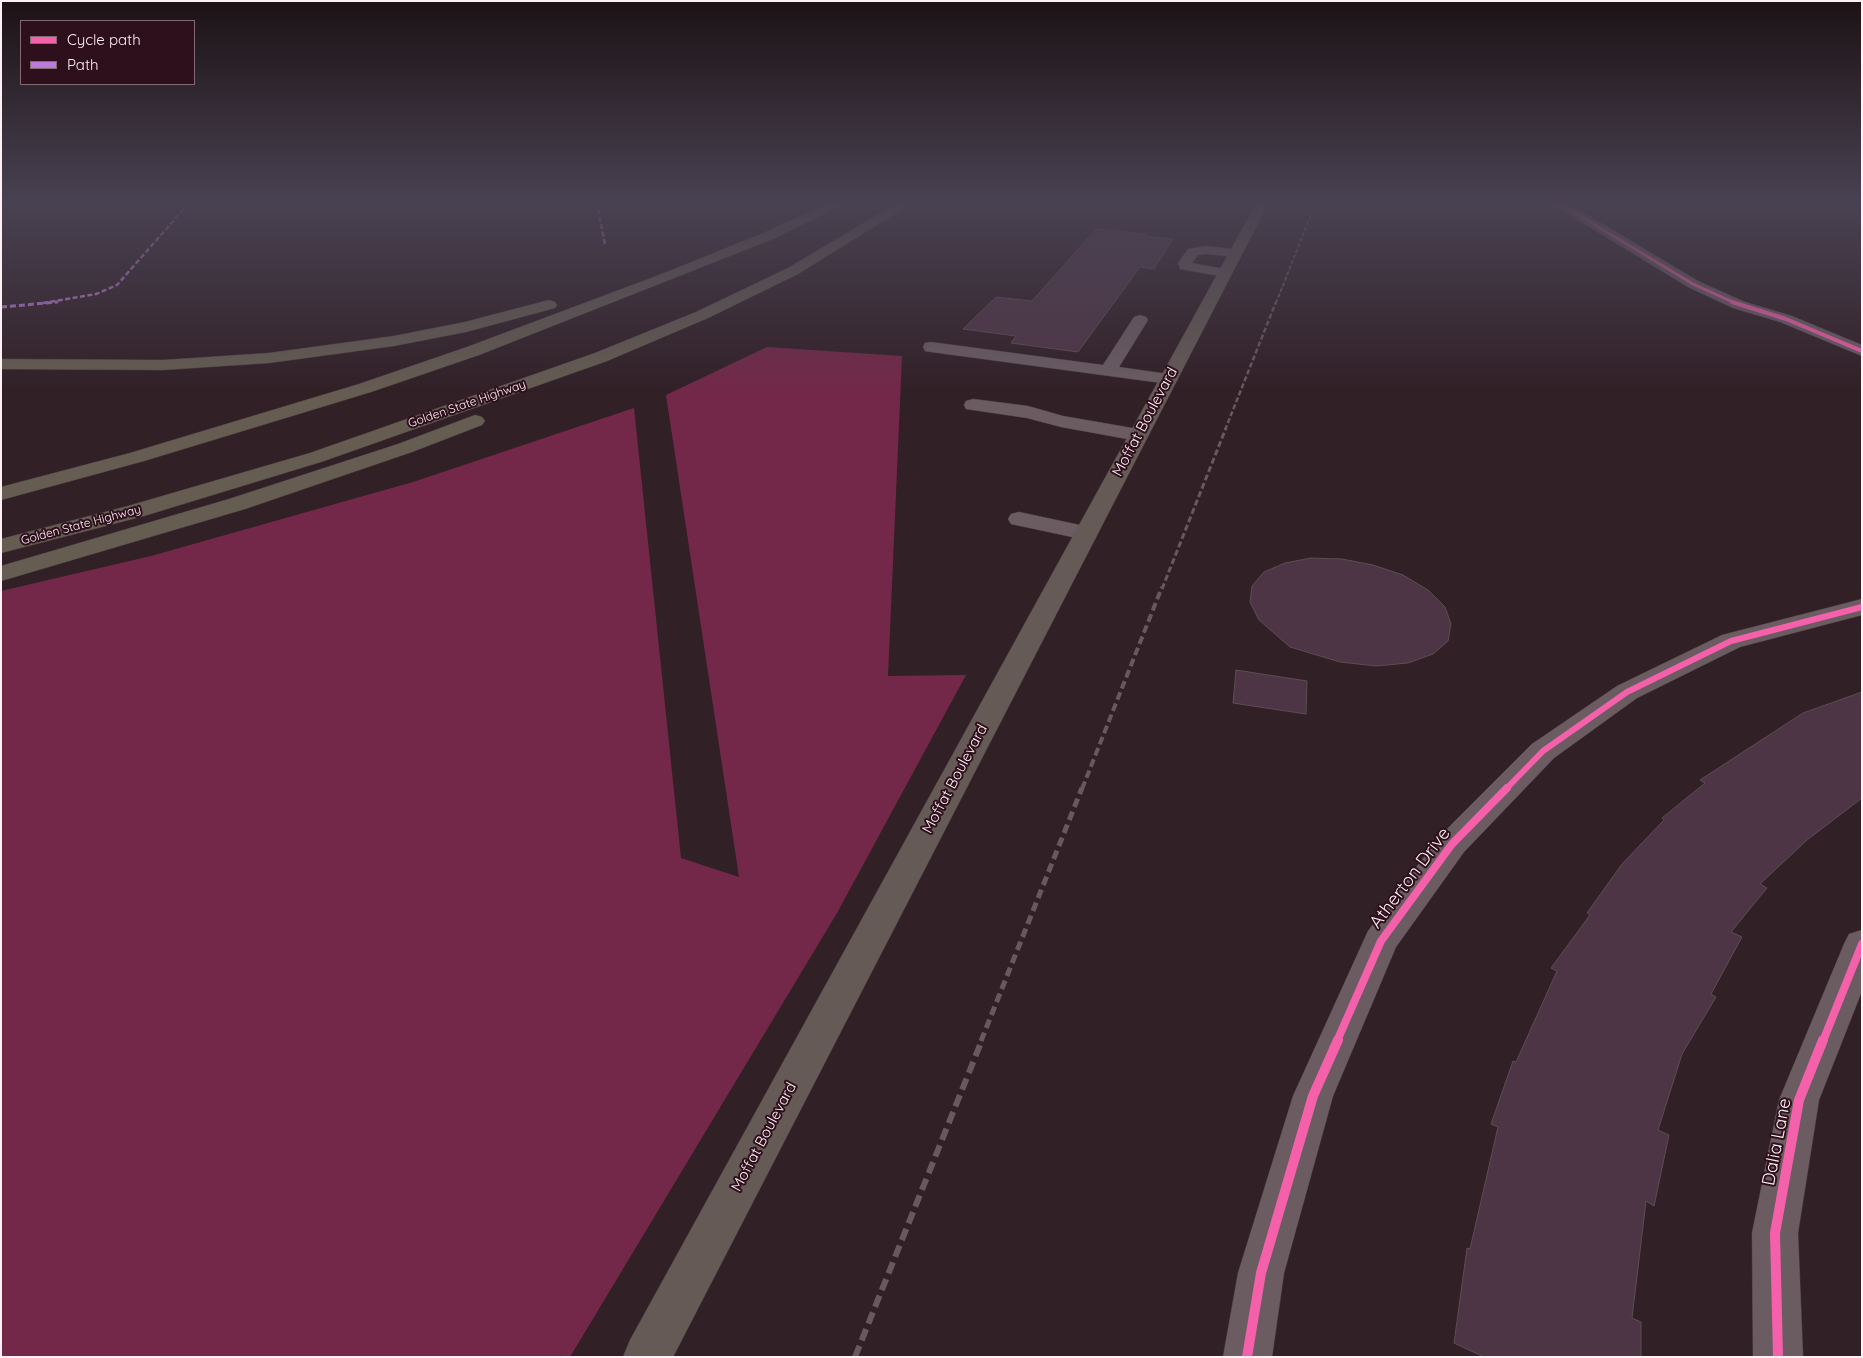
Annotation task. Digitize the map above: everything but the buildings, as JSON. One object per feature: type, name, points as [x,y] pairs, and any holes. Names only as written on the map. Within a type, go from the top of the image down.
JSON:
[{"type":"highway","points":[[1,364],[99,366],[210,363],[269,358],[394,341],[466,327],[533,310],[670,265]]},
{"type":"highway","points":[[1,494],[146,454],[365,388],[473,352],[693,265]]},
{"type":"highway","name":"Golden State Highway","points":[[1,546],[136,512],[317,457],[601,357],[702,315],[802,265]]},
{"type":"highway","points":[[1,574],[246,501],[405,448],[566,386],[698,332],[780,292],[826,265]]},
{"type":"main road","name":"Moffat Boulevard","points":[[647,1357],[1229,265]]},
{"type":"street","points":[[1660,265],[1693,284],[1740,305],[1786,319],[1862,351]]},
{"type":"street","points":[[1687,265],[1766,305],[1786,319]]},
{"type":"street","points":[[1108,371],[1140,320]]},
{"type":"street","points":[[931,347],[1169,379]]},
{"type":"street","points":[[973,405],[1028,412],[1061,421],[1138,435]]},
{"type":"street","points":[[1019,519],[1086,534]]},
{"type":"street","name":"Atherton Drive","points":[[1247,1357],[1261,1273],[1313,1096],[1381,941],[1452,844],[1543,751],[1627,692],[1731,641],[1862,607]]},
{"type":"street","name":"Dalia Lane","points":[[1778,1357],[1775,1233],[1799,1100],[1862,944]]},
{"type":"shaded area","points":[[767,347],[902,356],[888,676],[966,675],[837,913],[570,1357],[1,1357],[1,591],[151,556],[413,482],[634,408],[681,858],[739,877],[666,395]]},
{"type":"railway","points":[[1276,303],[1291,265]]},
{"type":"railway","points":[[1225,430],[1276,302]]},
{"type":"railway","points":[[1162,589],[1226,428]]},
{"type":"railway","points":[[1082,789],[1162,587]]},
{"type":"railway","points":[[981,1041],[1082,788]]},
{"type":"railway","points":[[855,1357],[982,1040]]},
{"type":"marked path","points":[[1,307],[58,302],[96,294],[117,285],[134,265]]},
{"type":"cycle path","points":[[1662,265],[1693,284],[1739,305],[1786,319],[1862,351]]},
{"type":"cycle path","points":[[1247,1357],[1261,1273],[1313,1096],[1381,941],[1452,844],[1543,751],[1627,692],[1731,641],[1862,607]]},
{"type":"cycle path","points":[[1778,1357],[1775,1233],[1799,1100],[1862,944]]}]
